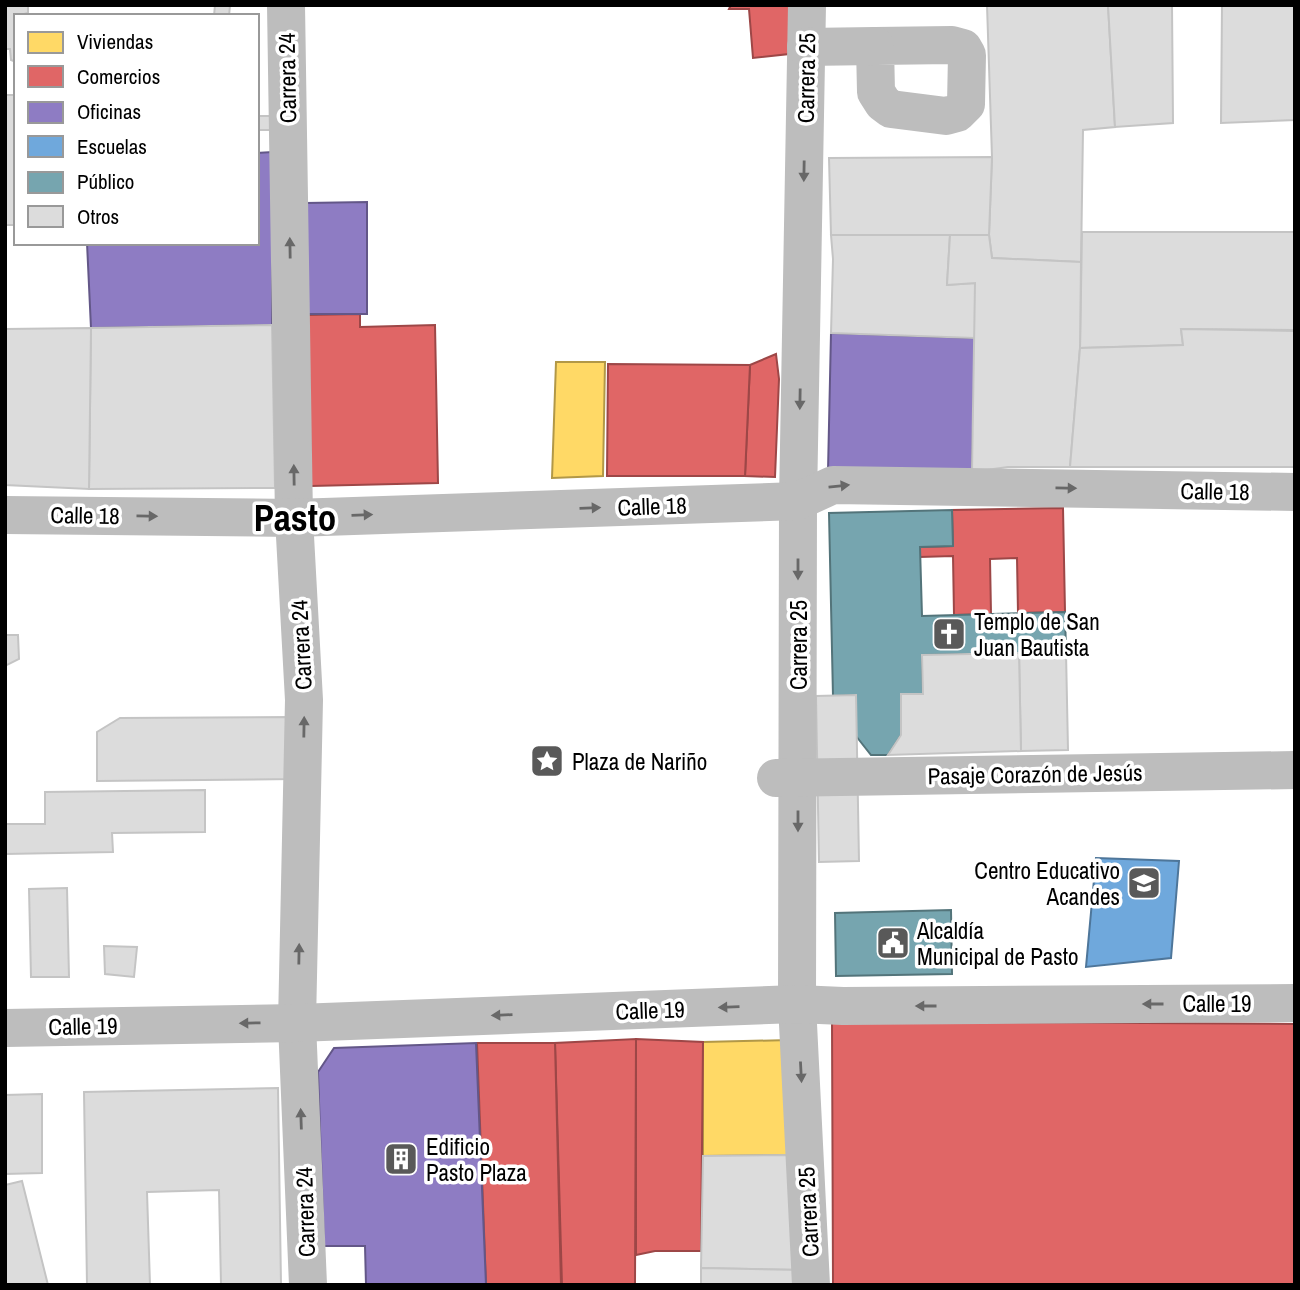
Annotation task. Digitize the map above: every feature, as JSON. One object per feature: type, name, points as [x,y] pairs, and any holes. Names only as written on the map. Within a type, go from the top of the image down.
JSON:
[{"type":"street","name":"Carrera 24","points":[[286,5],[294,517],[304,701],[297,1023],[308,1285]]},
{"type":"street","name":"Carrera 25","points":[[807,5],[798,501],[787,778],[811,1285]]},
{"type":"street","points":[[806,47],[875,46]]},
{"type":"street","name":"Calle 18","points":[[5,515],[294,517],[798,501],[833,485],[1295,492]]},
{"type":"street","name":"Pasaje Corazón de Jesús","points":[[787,778],[1295,770]]},
{"type":"street","name":"Calle 19","points":[[5,1028],[297,1023],[797,1004],[1295,1003]]},
{"type":"building: Viviendas","points":[[556,362],[605,362],[603,476],[552,478]]},
{"type":"building: Viviendas","points":[[790,1040],[796,1155],[703,1156],[703,1042]]},
{"type":"building: Comercios","points":[[731,5],[789,5],[789,54],[753,58],[749,9],[729,9]]},
{"type":"building: Comercios","points":[[360,314],[360,327],[435,325],[438,483],[311,486],[308,315]]},
{"type":"building: Comercios","points":[[776,354],[779,379],[775,477],[745,476],[750,365]]},
{"type":"building: Comercios","points":[[608,364],[750,365],[745,476],[607,476]]},
{"type":"building: Comercios","points":[[1063,508],[1065,612],[1018,613],[1017,558],[990,559],[991,614],[954,615],[953,556],[920,557],[920,547],[953,546],[952,510]]},
{"type":"building: Comercios","points":[[832,1021],[1295,1024],[1295,1285],[833,1285]]},
{"type":"building: Comercios","points":[[636,1039],[703,1042],[701,1251],[655,1251],[636,1255]]},
{"type":"building: Comercios","points":[[636,1039],[635,1285],[562,1285],[555,1043]]},
{"type":"building: Comercios","points":[[477,1043],[555,1043],[561,1285],[486,1285]]},
{"type":"building: Oficinas","points":[[272,152],[272,325],[91,328],[87,245],[259,245],[259,153]]},
{"type":"building: Oficinas","points":[[367,202],[367,314],[307,314],[306,203]]},
{"type":"building: Oficinas","points":[[831,333],[975,338],[972,472],[828,471]]},
{"type":"building: Oficinas","name":"Edificio Pasto Plaza","points":[[476,1043],[486,1285],[366,1285],[365,1246],[324,1246],[318,1072],[334,1048]]},
{"type":"building: Escuelas","points":[[1096,858],[1179,861],[1171,958],[1086,967]]},
{"type":"building: Público","name":"Templo de San Juan Bautista","points":[[952,510],[953,546],[920,547],[922,616],[1065,612],[1066,652],[922,655],[923,694],[901,694],[901,735],[888,755],[871,755],[856,736],[856,695],[833,696],[829,513]]},
{"type":"building: Público","name":"Alcaldía Municipal de Pasto","points":[[951,910],[952,974],[836,976],[835,913]]},
{"type":"building: Otros","points":[[5,5],[28,5],[28,13],[14,14],[14,61],[11,60],[10,49],[5,49]]},
{"type":"building: Otros","points":[[215,5],[230,5],[229,14],[214,14]]},
{"type":"building: Otros","points":[[987,5],[1108,5],[1115,127],[1083,130],[1081,262],[992,258],[989,235],[992,157]]},
{"type":"building: Otros","points":[[1108,5],[1172,5],[1173,123],[1115,127]]},
{"type":"building: Otros","points":[[1222,5],[1295,5],[1295,120],[1221,123]]},
{"type":"building: Otros","points":[[5,95],[14,95],[14,225],[5,225]]},
{"type":"building: Otros","points":[[259,116],[278,116],[274,130],[259,130]]},
{"type":"building: Otros","points":[[992,157],[989,235],[831,235],[829,158]]},
{"type":"building: Otros","points":[[1082,232],[1295,232],[1295,330],[1181,329],[1183,345],[1080,348]]},
{"type":"building: Otros","points":[[831,235],[950,235],[947,285],[975,283],[975,338],[831,333]]},
{"type":"building: Otros","points":[[950,235],[989,235],[992,258],[1081,262],[1080,348],[1070,467],[1008,467],[972,472],[975,283],[947,285]]},
{"type":"building: Otros","points":[[272,325],[275,488],[89,489],[91,328]]},
{"type":"building: Otros","points":[[91,328],[89,489],[5,485],[5,329]]},
{"type":"building: Otros","points":[[1181,329],[1295,331],[1295,467],[1070,467],[1080,348],[1183,345]]},
{"type":"building: Otros","points":[[5,635],[18,635],[19,659],[5,666]]},
{"type":"building: Otros","points":[[1066,652],[1068,750],[1021,751],[1019,653]]},
{"type":"building: Otros","points":[[1019,653],[1021,751],[888,755],[901,735],[901,694],[923,694],[922,655]]},
{"type":"building: Otros","points":[[856,695],[859,861],[819,862],[816,696]]},
{"type":"building: Otros","points":[[293,717],[294,779],[97,781],[97,732],[120,718]]},
{"type":"building: Otros","points":[[205,790],[205,832],[112,833],[113,852],[5,854],[5,824],[45,824],[45,792]]},
{"type":"building: Otros","points":[[67,888],[69,977],[31,977],[29,889]]},
{"type":"building: Otros","points":[[104,946],[137,947],[134,977],[105,974]]},
{"type":"building: Otros","points":[[278,1088],[281,1285],[221,1285],[219,1190],[147,1192],[150,1285],[87,1285],[84,1092]]},
{"type":"building: Otros","points":[[42,1094],[42,1173],[5,1174],[5,1095]]},
{"type":"building: Otros","points":[[796,1155],[801,1270],[701,1268],[703,1156]]},
{"type":"building: Otros","points":[[22,1181],[48,1285],[5,1285],[5,1185]]},
{"type":"building: Otros","points":[[701,1268],[801,1270],[801,1285],[701,1285]]},
{"type":"place","name":"Templo de San Juan Bautista","points":[[949,634]]},
{"type":"place","name":"Plaza de Nariño","points":[[547,761]]},
{"type":"place","name":"Centro Educativo Acandes","points":[[1144,883]]},
{"type":"place","name":"Alcaldía Municipal de Pasto","points":[[893,943]]},
{"type":"place","name":"Edificio Pasto Plaza","points":[[401,1159]]},
{"type":"district","name":"Pasto","points":[[295,518]]}]
